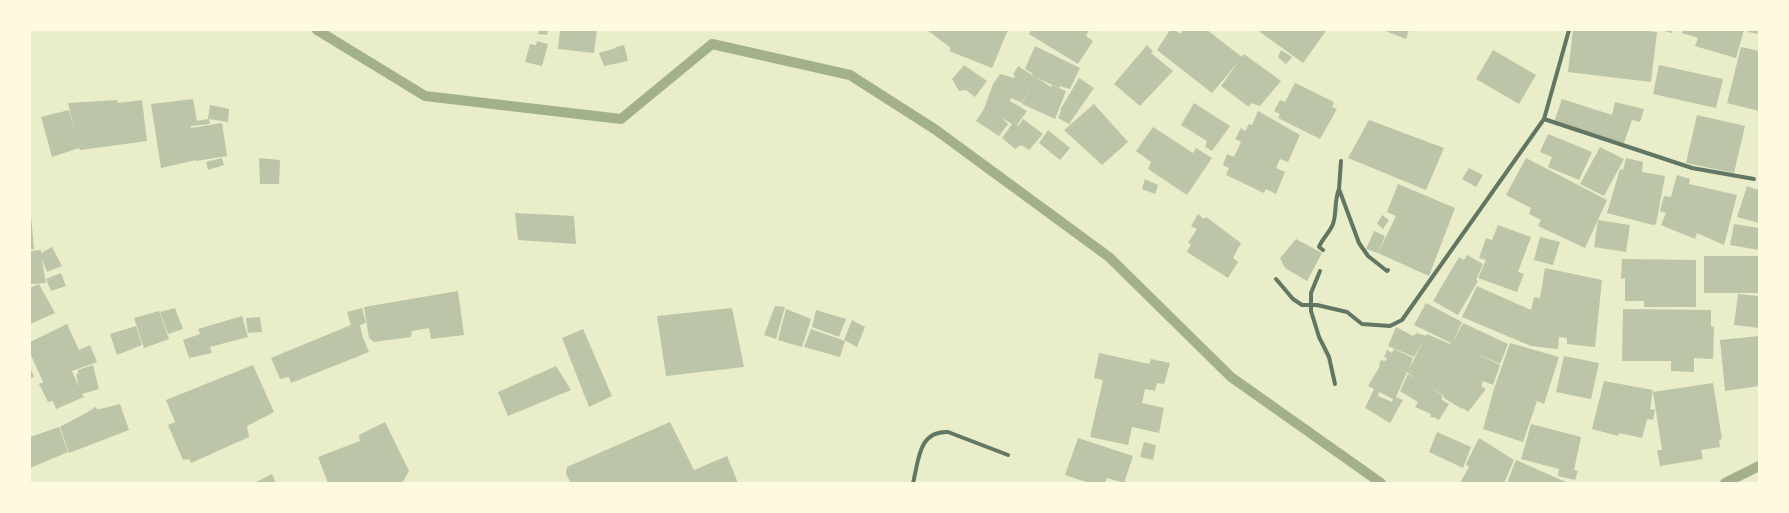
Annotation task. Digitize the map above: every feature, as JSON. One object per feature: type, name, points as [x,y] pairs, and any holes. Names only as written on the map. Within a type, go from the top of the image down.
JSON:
[{"type":"street","points":[[1276,279],[1293,300],[1302,305],[1317,305],[1347,312],[1362,324],[1390,326],[1402,320],[1544,119],[1569,30]]},
{"type":"street","points":[[1544,119],[1692,168],[1754,179]]},
{"type":"street","points":[[1324,250],[1319,247],[1323,238],[1332,227],[1335,215],[1335,199],[1339,189],[1341,161]]},
{"type":"street","points":[[1339,189],[1359,243],[1378,264],[1387,272],[1388,270]]},
{"type":"street","points":[[1320,271],[1312,293],[1311,311],[1318,337],[1329,357],[1335,384]]},
{"type":"street","points":[[913,483],[923,446],[930,435],[939,432],[948,432],[1008,455]]},
{"type":"building","points":[[539,30],[548,30],[547,35],[538,34]]},
{"type":"building","points":[[560,30],[597,30],[594,53],[558,49]]},
{"type":"building","points":[[927,30],[1008,30],[992,68],[949,51],[951,48]]},
{"type":"building","points":[[1031,30],[1089,30],[1086,36],[1093,41],[1078,64],[1029,34]]},
{"type":"building","points":[[1170,30],[1175,30],[1180,34],[1183,30],[1207,30],[1242,57],[1244,54],[1281,81],[1260,106],[1251,103],[1249,107],[1221,86],[1239,61],[1212,93],[1157,50]]},
{"type":"building","points":[[1261,30],[1326,31],[1303,63],[1260,32]]},
{"type":"building","points":[[1383,30],[1409,30],[1406,39]]},
{"type":"building","points":[[1573,30],[1639,30],[1657,32],[1651,82],[1568,72]]},
{"type":"building","points":[[1660,30],[1673,30],[1672,33]]},
{"type":"building","points":[[1683,30],[1744,30],[1736,58],[1695,46],[1698,38],[1682,33]]},
{"type":"building","points":[[1748,30],[1759,30],[1759,34],[1748,32]]},
{"type":"building","points":[[537,41],[548,44],[542,66],[525,62],[530,44],[536,45]]},
{"type":"building","points":[[624,45],[628,61],[604,66],[599,53],[616,48],[619,59],[616,47]]},
{"type":"building","points":[[1147,45],[1153,51],[1151,53],[1173,71],[1140,106],[1114,84]]},
{"type":"building","points":[[1035,46],[1080,68],[1070,89],[1060,86],[1060,88],[1048,83],[1031,75],[1032,73],[1025,69]]},
{"type":"building","points":[[1741,47],[1759,51],[1759,111],[1727,103]]},
{"type":"building","points":[[1281,50],[1292,57],[1286,64],[1278,57]]},
{"type":"building","points":[[1493,50],[1536,75],[1519,104],[1476,79]]},
{"type":"building","points":[[964,65],[987,81],[975,97],[966,90],[959,91],[952,79]]},
{"type":"building","points":[[1659,65],[1723,79],[1716,108],[1653,94]]},
{"type":"building","points":[[1018,66],[1051,87],[1052,85],[1066,91],[1055,119],[1022,104],[1031,86],[1022,103],[1011,98],[1010,101],[1027,111],[1017,125],[1019,125],[1023,119],[1043,134],[1029,150],[1021,145],[1015,149],[1002,138],[1012,124],[1002,118],[1008,124],[999,136],[976,121],[984,109],[993,84],[1000,74],[1014,78],[1015,76],[1013,75]]},
{"type":"building","points":[[1079,78],[1094,88],[1069,124],[1058,118],[1061,111],[1060,110]]},
{"type":"building","points":[[1295,83],[1334,102],[1332,107],[1337,109],[1320,139],[1278,118],[1280,114],[1274,111],[1280,100],[1285,102]]},
{"type":"building","points":[[193,99],[197,121],[208,119],[210,105],[229,109],[228,122],[209,119],[210,124],[191,126],[191,128],[222,123],[227,156],[196,160],[161,168],[151,104]]},
{"type":"building","points":[[1562,99],[1612,115],[1615,102],[1644,109],[1640,122],[1632,120],[1624,143],[1554,122]]},
{"type":"building","points":[[117,100],[118,103],[142,100],[147,141],[80,150],[79,148],[52,157],[41,117],[69,110],[76,138],[68,103]]},
{"type":"building","points":[[1194,103],[1230,126],[1212,151],[1205,147],[1207,141],[1181,125]]},
{"type":"building","points":[[1094,104],[1128,142],[1102,165],[1064,130]]},
{"type":"building","points":[[1258,111],[1300,135],[1288,162],[1280,159],[1276,168],[1285,172],[1276,194],[1266,189],[1264,193],[1226,175],[1229,168],[1223,165],[1227,154],[1234,157],[1241,142],[1235,139],[1241,128],[1245,131],[1249,124],[1252,125]]},
{"type":"building","points":[[1697,115],[1745,126],[1734,173],[1686,163]]},
{"type":"building","points":[[1369,120],[1444,148],[1426,190],[1348,158]]},
{"type":"building","points":[[1153,127],[1193,153],[1196,148],[1212,158],[1187,195],[1148,169],[1151,162],[1136,151]]},
{"type":"building","points":[[1048,130],[1070,148],[1060,160],[1039,143]]},
{"type":"building","points":[[1548,134],[1592,152],[1579,180],[1548,167],[1552,157],[1540,152]]},
{"type":"building","points":[[1600,147],[1624,159],[1604,196],[1580,184]]},
{"type":"building","points":[[222,158],[224,165],[208,170],[206,162]]},
{"type":"building","points":[[259,158],[280,160],[279,184],[260,184]]},
{"type":"building","points":[[1526,158],[1607,200],[1585,248],[1538,226],[1541,220],[1529,214],[1531,208],[1506,195]]},
{"type":"building","points":[[1626,158],[1643,162],[1642,172],[1665,176],[1656,224],[1653,225],[1607,213],[1620,169],[1623,170]]},
{"type":"building","points":[[1469,168],[1483,175],[1476,187],[1462,179]]},
{"type":"building","points":[[1677,175],[1690,179],[1689,184],[1737,195],[1724,245],[1697,233],[1695,239],[1661,225],[1666,213],[1660,211],[1664,196],[1671,197]]},
{"type":"building","points":[[1145,179],[1158,185],[1155,194],[1142,189]]},
{"type":"building","points":[[1398,184],[1455,208],[1429,276],[1378,253],[1396,216],[1387,212]]},
{"type":"building","points":[[1747,186],[1757,190],[1759,186],[1759,223],[1737,217]]},
{"type":"building","points":[[515,213],[574,216],[576,244],[518,240]]},
{"type":"building","points":[[1198,214],[1204,219],[1206,217],[1241,243],[1233,258],[1238,262],[1228,278],[1187,252],[1191,244],[1188,243],[1197,229],[1191,226]]},
{"type":"building","points":[[31,215],[34,249],[30,249]]},
{"type":"building","points":[[1382,215],[1389,220],[1383,229],[1377,224]]},
{"type":"building","points":[[1598,220],[1630,225],[1626,252],[1594,247]]},
{"type":"building","points":[[1734,224],[1759,228],[1759,250],[1730,245]]},
{"type":"building","points":[[1498,225],[1531,237],[1518,272],[1524,274],[1517,292],[1478,278],[1486,260],[1479,258],[1486,238],[1492,240]]},
{"type":"building","points":[[1374,231],[1385,236],[1378,253],[1366,249]]},
{"type":"building","points":[[1540,237],[1560,242],[1553,265],[1534,260]]},
{"type":"building","points":[[1296,239],[1322,253],[1307,281],[1285,268],[1280,258]]},
{"type":"building","points":[[52,247],[62,266],[47,272],[42,260],[46,283],[30,284],[30,251],[41,250],[41,253]]},
{"type":"building","points":[[1467,255],[1483,264],[1476,280],[1478,281],[1458,315],[1433,301],[1459,257],[1464,260]]},
{"type":"building","points":[[1704,256],[1759,256],[1759,293],[1704,293]]},
{"type":"building","points":[[1622,259],[1696,260],[1696,307],[1644,307],[1644,301],[1625,301],[1625,278],[1621,279]]},
{"type":"building","points":[[1545,268],[1602,280],[1595,347],[1567,344],[1567,338],[1559,337],[1558,349],[1531,346],[1462,317],[1477,286],[1531,310],[1534,297],[1540,298]]},
{"type":"building","points":[[61,273],[66,286],[51,291],[46,279]]},
{"type":"building","points":[[39,284],[55,313],[30,324],[30,288]]},
{"type":"building","points":[[458,291],[464,335],[431,339],[429,328],[412,331],[411,337],[374,342],[369,338],[364,307]]},
{"type":"building","points":[[1738,294],[1759,296],[1759,328],[1734,325]]},
{"type":"building","points":[[1426,303],[1462,322],[1453,342],[1463,323],[1508,344],[1500,364],[1474,352],[1500,365],[1493,385],[1483,381],[1481,386],[1486,389],[1468,412],[1444,398],[1443,395],[1425,384],[1442,395],[1442,400],[1449,404],[1439,420],[1430,416],[1431,414],[1415,407],[1418,402],[1400,391],[1408,374],[1416,379],[1407,372],[1396,397],[1403,400],[1390,423],[1365,408],[1374,389],[1368,386],[1380,366],[1381,360],[1385,361],[1387,358],[1384,357],[1387,350],[1392,353],[1394,349],[1413,358],[1409,369],[1425,338],[1414,357],[1388,346],[1396,327],[1413,336],[1417,333],[1426,336],[1427,334],[1450,344],[1451,343],[1414,325]],"holes":[[[1379,392],[1393,399],[1392,402],[1378,396]]]},
{"type":"building","points":[[775,306],[785,307],[776,339],[764,335]]},
{"type":"building","points":[[175,308],[183,329],[168,334],[160,312]]},
{"type":"building","points":[[362,308],[366,323],[360,325],[363,338],[369,352],[291,383],[289,377],[280,379],[271,358],[351,325],[347,312]]},
{"type":"building","points":[[732,308],[744,367],[666,376],[657,316]]},
{"type":"building","points":[[786,309],[811,319],[802,347],[778,340]]},
{"type":"building","points":[[1623,309],[1711,310],[1711,326],[1714,327],[1713,359],[1694,358],[1694,372],[1671,371],[1671,361],[1622,361]]},
{"type":"building","points":[[816,310],[846,319],[839,337],[812,327]]},
{"type":"building","points":[[159,311],[169,339],[144,348],[134,318]]},
{"type":"building","points":[[242,316],[248,337],[210,347],[212,353],[189,358],[183,340],[200,334],[198,329]]},
{"type":"building","points":[[260,317],[262,332],[248,333],[246,318]]},
{"type":"building","points":[[852,320],[865,327],[857,347],[844,340]]},
{"type":"building","points":[[67,324],[79,350],[90,345],[97,362],[72,371],[79,387],[76,374],[78,374],[78,370],[93,365],[99,389],[82,394],[84,397],[56,409],[53,401],[48,402],[39,384],[51,379],[43,382],[30,353],[30,342]]},
{"type":"building","points":[[136,326],[142,345],[117,355],[110,334]]},
{"type":"building","points":[[583,329],[612,396],[589,407],[562,338]]},
{"type":"building","points":[[811,329],[845,341],[840,357],[804,347]]},
{"type":"building","points":[[1759,336],[1759,386],[1725,391],[1720,340]]},
{"type":"building","points":[[1510,343],[1559,357],[1544,404],[1537,401],[1523,442],[1483,429],[1494,389]]},
{"type":"building","points":[[1099,353],[1149,364],[1151,359],[1170,363],[1164,384],[1157,383],[1155,391],[1145,389],[1142,403],[1164,408],[1159,433],[1132,427],[1128,445],[1090,437],[1103,380],[1094,378]]},
{"type":"building","points":[[1564,356],[1599,363],[1591,399],[1556,392]]},
{"type":"building","points":[[253,365],[274,412],[247,426],[249,437],[191,463],[189,459],[183,460],[168,425],[175,422],[166,400]]},
{"type":"building","points":[[556,366],[571,390],[508,416],[498,392]]},
{"type":"building","points":[[30,367],[34,377],[30,378]]},
{"type":"building","points":[[1604,381],[1653,390],[1650,409],[1655,410],[1653,420],[1647,419],[1642,438],[1619,433],[1618,436],[1592,429]]},
{"type":"building","points":[[1713,383],[1722,439],[1719,440],[1720,447],[1701,450],[1703,459],[1660,466],[1657,450],[1662,450],[1653,392]]},
{"type":"building","points":[[120,404],[129,430],[69,453],[60,427],[93,408],[96,407],[97,409],[100,409]]},
{"type":"building","points":[[385,422],[409,471],[402,483],[328,483],[318,457],[360,441],[359,435]]},
{"type":"building","points":[[670,422],[694,470],[727,456],[738,483],[571,483],[566,474],[567,467]]},
{"type":"building","points":[[1531,424],[1581,437],[1574,470],[1578,471],[1575,480],[1558,476],[1559,469],[1521,459]]},
{"type":"building","points":[[59,427],[68,452],[30,468],[30,437]]},
{"type":"building","points":[[1437,432],[1471,447],[1463,468],[1429,452]]},
{"type":"building","points":[[1078,438],[1133,456],[1124,483],[1107,478],[1105,483],[1089,483],[1065,475]]},
{"type":"building","points":[[1479,438],[1514,460],[1504,483],[1460,483],[1469,467],[1466,464]]},
{"type":"building","points":[[1144,442],[1156,445],[1153,460],[1140,457]]},
{"type":"building","points":[[1516,460],[1568,483],[1507,483]]},
{"type":"building","points":[[272,474],[276,483],[254,483]]},
{"type":"waterway","points":[[317,30],[425,96],[621,119],[712,44],[850,75],[936,130],[1109,257],[1231,377],[1381,483]]},
{"type":"waterway","points":[[1725,483],[1759,466]]}]
